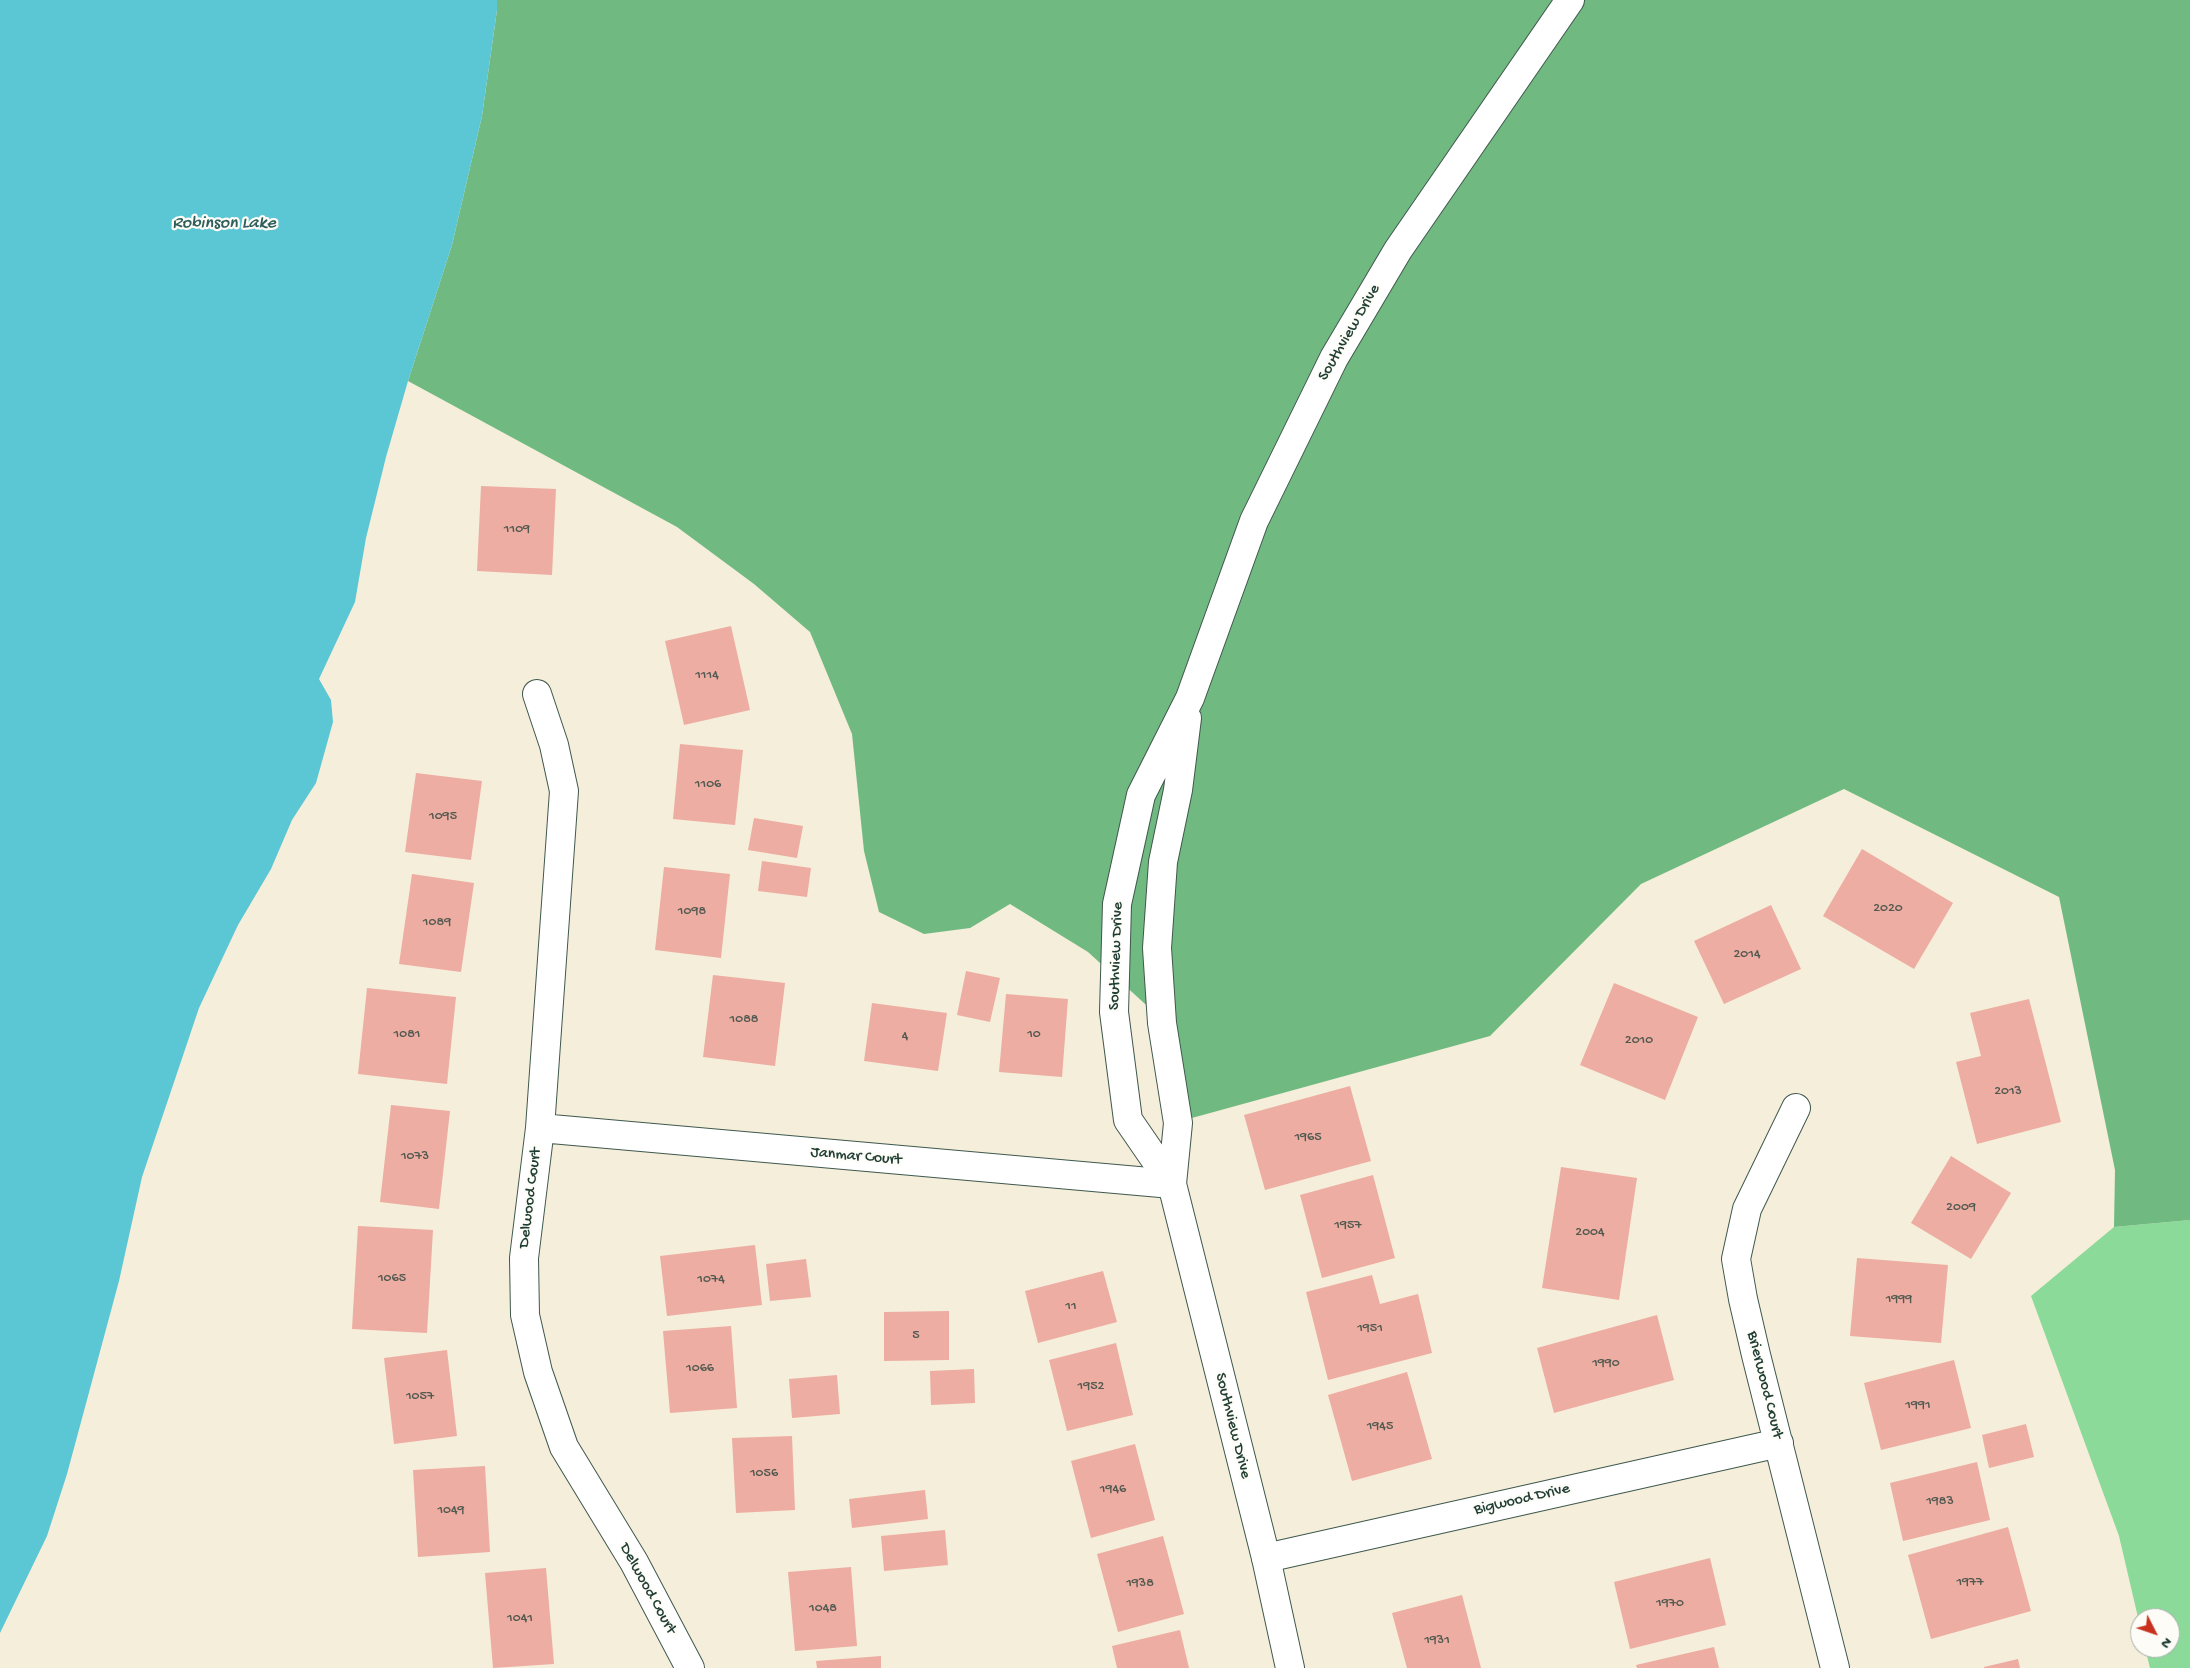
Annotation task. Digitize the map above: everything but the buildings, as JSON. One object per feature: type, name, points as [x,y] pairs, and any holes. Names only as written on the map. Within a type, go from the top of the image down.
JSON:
[{"type":"street","name":"Southview Drive","points":[[1172,1184],[1128,1120],[1114,1012],[1117,904],[1141,795],[1190,698],[1254,521],[1334,358],[1398,250],[1570,0]]},
{"type":"street","name":"Delwood Court","points":[[537,694],[554,745],[564,791],[540,1128],[524,1258],[526,1315],[538,1372],[551,1414],[564,1446],[634,1562],[690,1668]]},
{"type":"street","name":"Southview Drive","points":[[1190,698],[1178,790],[1163,862],[1158,948],[1162,1023],[1178,1123],[1172,1184],[1266,1558],[1290,1668]]},
{"type":"street","name":"Brierwood Court","points":[[1796,1108],[1747,1209],[1736,1259],[1743,1299],[1836,1668]]},
{"type":"street","name":"Janmar Court","points":[[540,1128],[1172,1184]]},
{"type":"street","name":"Bigwood Drive","points":[[1266,1558],[1779,1443]]},
{"type":"green space","points":[[497,0],[2190,0],[2190,1220],[2114,1227],[2115,1170],[2059,897],[1844,789],[1641,884],[1490,1036],[1181,1121],[1166,1023],[1088,952],[1010,904],[970,928],[924,934],[879,912],[864,851],[852,734],[810,632],[754,584],[677,527],[408,381],[452,245],[482,116]]},
{"type":"green space","points":[[2190,1220],[2190,1668],[2150,1668],[2148,1658],[2180,1658],[2180,1608],[2136,1608],[2119,1536],[2031,1296],[2114,1227]]},
{"type":"water","name":"Robinson Lake","points":[[0,0],[497,0],[497,10],[482,116],[452,245],[408,381],[386,457],[366,538],[355,602],[319,679],[331,700],[333,722],[316,783],[292,820],[271,869],[238,925],[199,1008],[142,1177],[119,1281],[67,1474],[47,1536],[0,1633]]}]
